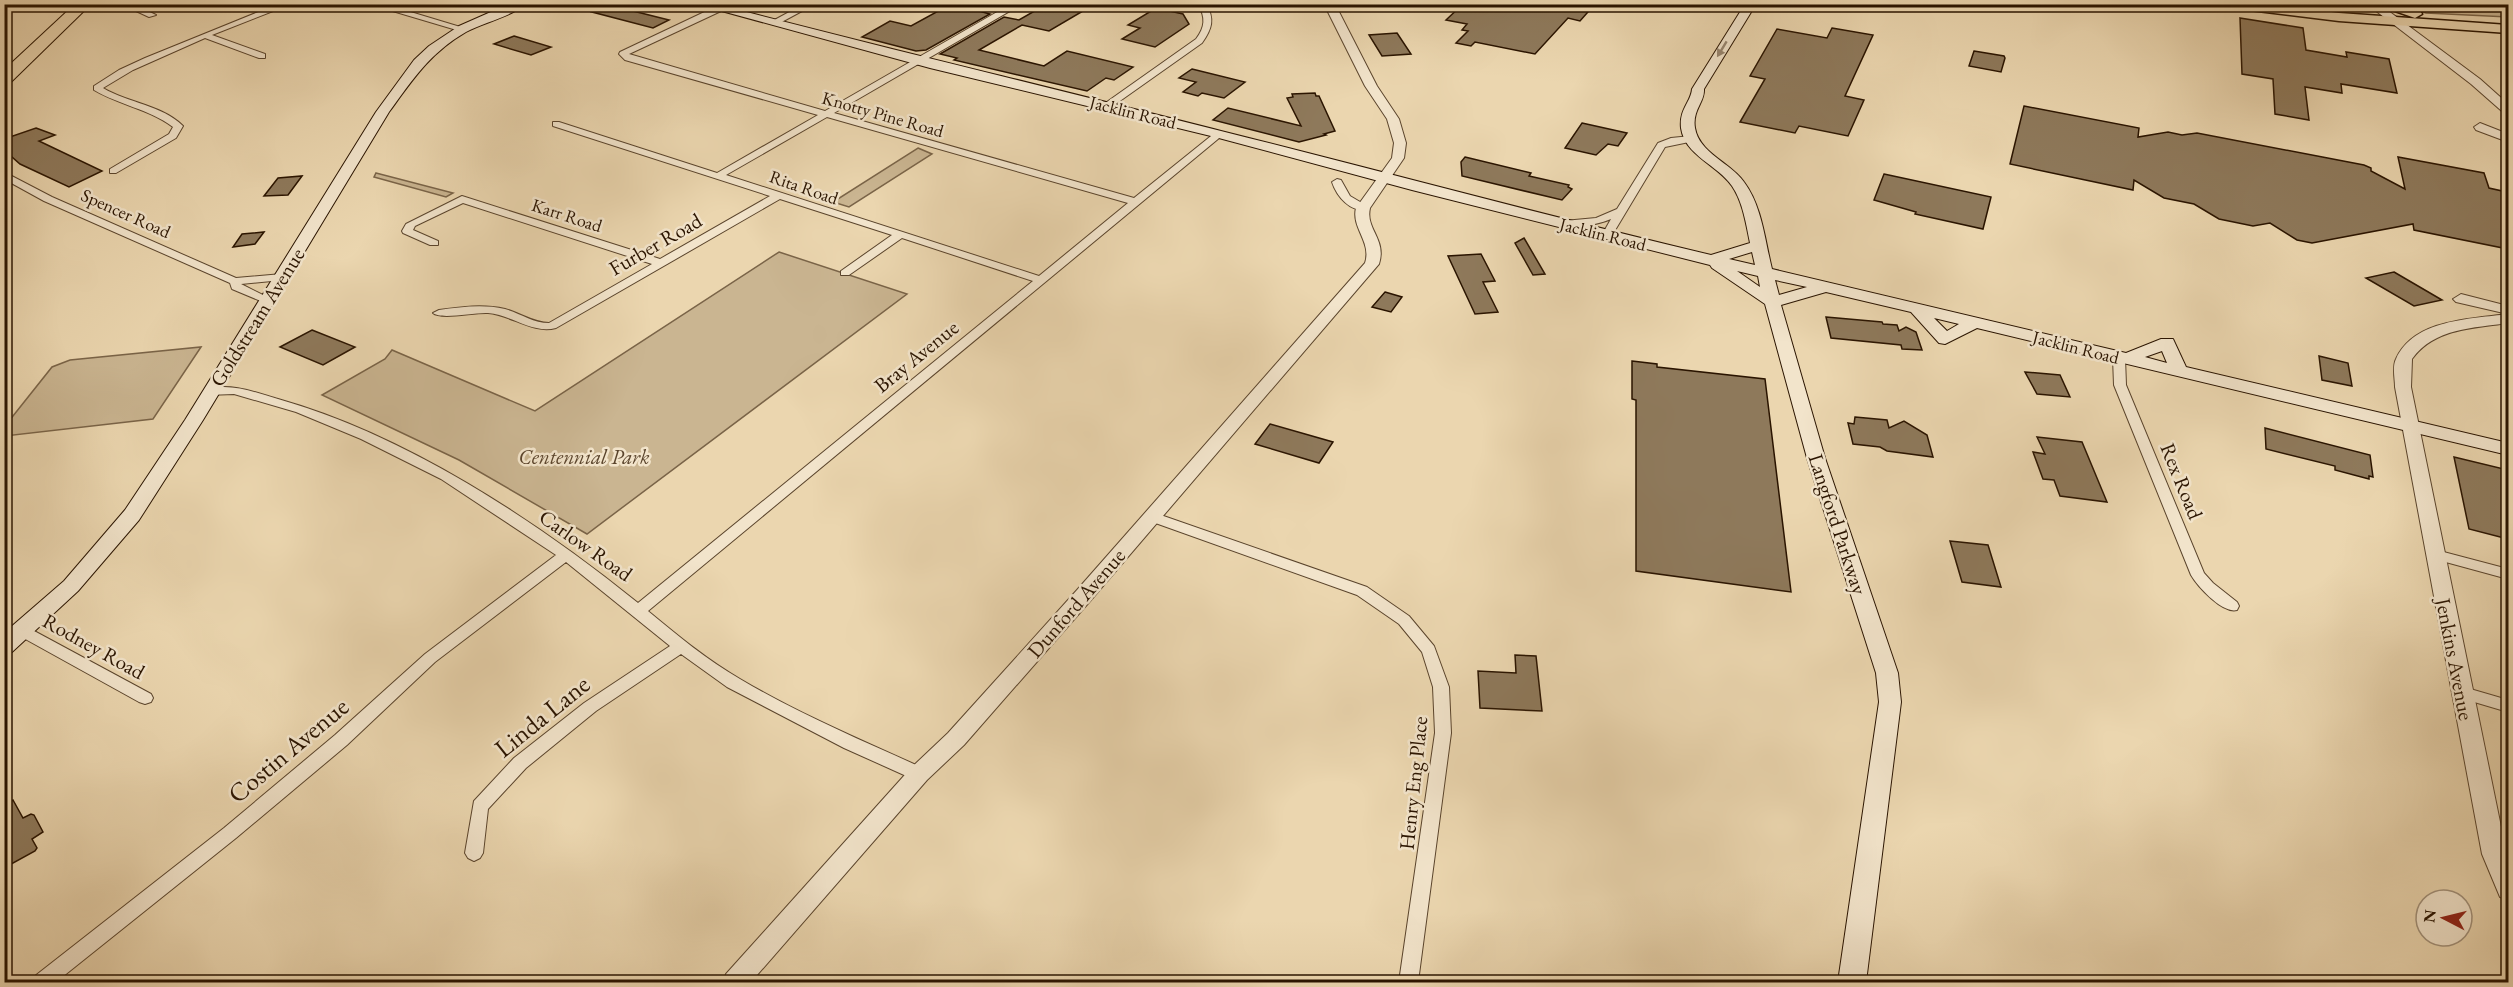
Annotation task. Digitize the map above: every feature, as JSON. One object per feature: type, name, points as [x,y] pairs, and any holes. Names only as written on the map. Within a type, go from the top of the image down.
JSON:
[{"type":"highway","points":[[4,61],[66,4]]},
{"type":"highway","points":[[4,79],[84,4]]},
{"type":"main road","name":"Goldstream Avenue","points":[[4,646],[71,586],[132,516],[282,278],[383,112],[406,79],[433,49],[463,29],[520,4]]},
{"type":"main road","name":"Jacklin Road","points":[[701,4],[919,61],[1219,134],[1607,235],[1917,309],[1945,339],[1973,323],[2508,449]]},
{"type":"main road","points":[[1691,139],[1687,119],[1689,108],[1698,95],[1702,81],[1751,4]]},
{"type":"main road","points":[[1698,95],[1707,91],[1713,83],[1766,4]]},
{"type":"main road","points":[[2233,4],[2334,14],[2386,14],[2437,23],[2508,29]]},
{"type":"main road","points":[[2274,4],[2334,14],[2415,38],[2437,23]]},
{"type":"main road","points":[[2334,14],[2355,4]]},
{"type":"main road","points":[[2386,14],[2437,23],[2508,23]]},
{"type":"main road","name":"Langford Parkway","points":[[1691,139],[1703,153],[1728,172],[1744,192],[1816,458],[1887,673],[1890,702],[1852,982]]},
{"type":"main road","points":[[1711,260],[1759,245]]},
{"type":"main road","points":[[1711,260],[1772,302],[1824,287]]},
{"type":"main road","points":[[2121,358],[2151,351],[2167,343],[2179,371]]},
{"type":"street","points":[[125,4],[152,15]]},
{"type":"street","points":[[112,171],[173,136],[178,126],[159,113],[124,102],[97,88],[113,76],[238,20],[287,4]]},
{"type":"street","points":[[373,4],[463,29]]},
{"type":"street","points":[[773,22],[811,4]]},
{"type":"street","points":[[720,175],[1018,4]]},
{"type":"street","points":[[1107,106],[1199,41],[1208,29],[1209,14],[1202,4]]},
{"type":"street","points":[[1329,4],[1371,86],[1396,125],[1400,143],[1398,158],[1363,208],[1345,200],[1337,182]]},
{"type":"street","points":[[2372,4],[2508,110]]},
{"type":"street","name":"Knotty Pine Road","points":[[718,9],[623,54],[628,58],[1136,202]]},
{"type":"street","points":[[205,35],[262,57]]},
{"type":"street","points":[[2508,116],[2480,127],[2508,138]]},
{"type":"street","name":"Rita Road","points":[[556,124],[720,175],[898,236],[1042,280]]},
{"type":"street","name":"Bray Avenue","points":[[639,610],[1219,134]]},
{"type":"street","points":[[1607,235],[1661,145],[1671,141],[1691,139]]},
{"type":"street","name":"Spencer Road","points":[[4,175],[48,199],[235,281],[282,278]]},
{"type":"street","name":"Furber Road","points":[[439,313],[471,310],[501,312],[541,328],[552,326],[778,196]]},
{"type":"street","name":"Karr Road","points":[[434,243],[407,231],[411,224],[462,199],[661,263]]},
{"type":"street","name":"Dunford Avenue","points":[[735,982],[918,774],[956,739],[1366,272],[1376,250],[1374,240],[1362,221],[1363,208]]},
{"type":"street","points":[[1564,224],[1598,221],[1619,212]]},
{"type":"street","points":[[845,273],[898,236]]},
{"type":"street","name":"Spencer Road","points":[[235,281],[236,287],[267,300]]},
{"type":"street","points":[[2462,298],[2508,309]]},
{"type":"street","name":"Jenkins Avenue","points":[[2508,319],[2446,329],[2431,334],[2417,344],[2403,361],[2403,387],[2460,692],[2508,890]]},
{"type":"street","name":"Rex Road","points":[[2121,358],[2120,385],[2198,575],[2208,587],[2232,606]]},
{"type":"street","name":"Carlow Road","points":[[211,392],[234,390],[282,402],[366,436],[446,476],[566,555],[639,610],[681,646],[733,683],[819,728],[918,774]]},
{"type":"street","name":"Henry Eng Place","points":[[1152,517],[1362,591],[1404,620],[1429,650],[1441,687],[1443,733],[1409,982]]},
{"type":"street","name":"Costin Avenue","points":[[42,982],[238,826],[357,726],[430,658],[566,555]]},
{"type":"street","points":[[2436,555],[2508,574]]},
{"type":"street","name":"Rodney Road","points":[[23,631],[145,698]]},
{"type":"street","name":"Linda Lane","points":[[474,853],[480,806],[520,763],[590,707],[681,646]]},
{"type":"street","points":[[2460,692],[2508,706]]},
{"type":"green space","points":[[2396,5],[2508,5],[2508,17],[2426,13]]},
{"type":"green space","points":[[918,148],[932,154],[849,207],[833,202]]},
{"type":"green space","points":[[376,173],[453,193],[446,197],[374,177]]},
{"type":"green space","name":"Centennial Park","points":[[779,252],[907,294],[587,534],[459,460],[322,395],[385,359],[392,350],[535,411]]},
{"type":"green space","points":[[201,347],[153,419],[5,436],[5,426],[52,367],[70,360]]},
{"type":"building","points":[[951,4],[980,4],[971,9],[990,14],[926,50],[916,51],[862,37],[890,21],[911,26]]},
{"type":"building","points":[[1056,4],[1083,11],[1049,31],[1022,25],[979,50],[1044,66],[1067,51],[1133,67],[1114,80],[1106,78],[1087,91],[954,60],[957,58],[940,54],[1004,17],[1019,20],[1045,5]]},
{"type":"building","points":[[1463,4],[1595,4],[1580,21],[1568,18],[1535,54],[1475,42],[1471,46],[1456,43],[1468,31],[1462,30],[1467,24],[1446,20]]},
{"type":"building","points":[[609,5],[669,20],[653,28],[592,12]]},
{"type":"building","points":[[1156,8],[1183,14],[1189,24],[1155,47],[1122,39],[1140,28],[1128,25]]},
{"type":"building","points":[[2240,18],[2303,28],[2306,50],[2347,57],[2346,52],[2389,59],[2397,93],[2341,84],[2342,93],[2305,87],[2309,120],[2275,114],[2273,79],[2242,74]]},
{"type":"building","points":[[1832,28],[1873,35],[1845,96],[1864,100],[1848,136],[1799,126],[1795,133],[1740,122],[1765,79],[1750,76],[1777,29],[1827,38]]},
{"type":"building","points":[[1397,33],[1411,54],[1382,56],[1369,35]]},
{"type":"building","points":[[514,36],[551,47],[531,55],[494,44]]},
{"type":"building","points":[[1974,51],[2004,56],[2001,72],[1969,66]]},
{"type":"building","points":[[1192,69],[1245,82],[1224,98],[1202,93],[1198,96],[1183,92],[1196,82],[1179,78]]},
{"type":"building","points":[[1315,93],[1319,96],[1335,131],[1324,134],[1326,135],[1299,142],[1213,120],[1228,108],[1301,126],[1287,98],[1293,97],[1292,94]]},
{"type":"building","points":[[2024,106],[2139,128],[2138,137],[2168,132],[2182,135],[2197,133],[2364,165],[2405,189],[2398,157],[2484,173],[2489,188],[2502,191],[2508,210],[2508,249],[2414,230],[2413,224],[2312,243],[2297,240],[2270,223],[2253,226],[2219,219],[2194,204],[2164,198],[2134,180],[2133,190],[2010,164]]},
{"type":"building","points":[[1582,123],[1627,133],[1618,146],[1608,144],[1596,155],[1565,148]]},
{"type":"building","points":[[36,128],[55,135],[39,141],[102,171],[69,187],[20,164],[4,150],[4,139]]},
{"type":"building","points":[[1465,157],[1531,173],[1529,176],[1569,185],[1568,187],[1572,189],[1562,200],[1462,176],[1461,162]]},
{"type":"building","points":[[1884,174],[1991,197],[1983,229],[1915,214],[1916,212],[1874,200]]},
{"type":"building","points":[[302,176],[288,195],[264,196],[278,178]]},
{"type":"building","points":[[264,232],[255,244],[233,247],[242,234]]},
{"type":"building","points":[[1524,238],[1545,274],[1533,275],[1515,243]]},
{"type":"building","points":[[1481,254],[1495,281],[1483,282],[1498,312],[1475,314],[1448,256]]},
{"type":"building","points":[[2394,272],[2442,300],[2414,306],[2366,278]]},
{"type":"building","points":[[1385,292],[1402,297],[1391,312],[1372,307]]},
{"type":"building","points":[[1826,317],[1882,322],[1897,325],[1899,331],[1906,327],[1916,332],[1922,350],[1902,349],[1901,345],[1831,338]]},
{"type":"building","points":[[312,330],[355,347],[323,365],[280,347]]},
{"type":"building","points":[[2319,356],[2348,363],[2352,386],[2322,380]]},
{"type":"building","points":[[1632,361],[1657,364],[1657,367],[1765,379],[1791,592],[1636,571],[1636,400],[1632,399]]},
{"type":"building","points":[[2025,372],[2060,375],[2070,397],[2037,394]]},
{"type":"building","points":[[1855,417],[1887,420],[1889,428],[1904,421],[1927,435],[1933,457],[1853,444],[1848,423],[1854,424]]},
{"type":"building","points":[[1270,424],[1333,442],[1319,463],[1255,444]]},
{"type":"building","points":[[2265,428],[2370,455],[2373,477],[2369,476],[2369,479],[2335,470],[2335,466],[2266,449]]},
{"type":"building","points":[[2037,437],[2082,442],[2107,502],[2060,496],[2054,480],[2043,479],[2033,452],[2045,454]]},
{"type":"building","points":[[2454,457],[2508,470],[2508,539],[2469,529]]},
{"type":"building","points":[[1950,541],[1988,545],[2001,587],[1962,582]]},
{"type":"building","points":[[1515,655],[1536,656],[1542,711],[1480,708],[1478,671],[1516,673]]},
{"type":"building","points":[[13,800],[23,818],[34,815],[43,832],[32,839],[37,848],[35,851],[4,868],[4,805]]}]
